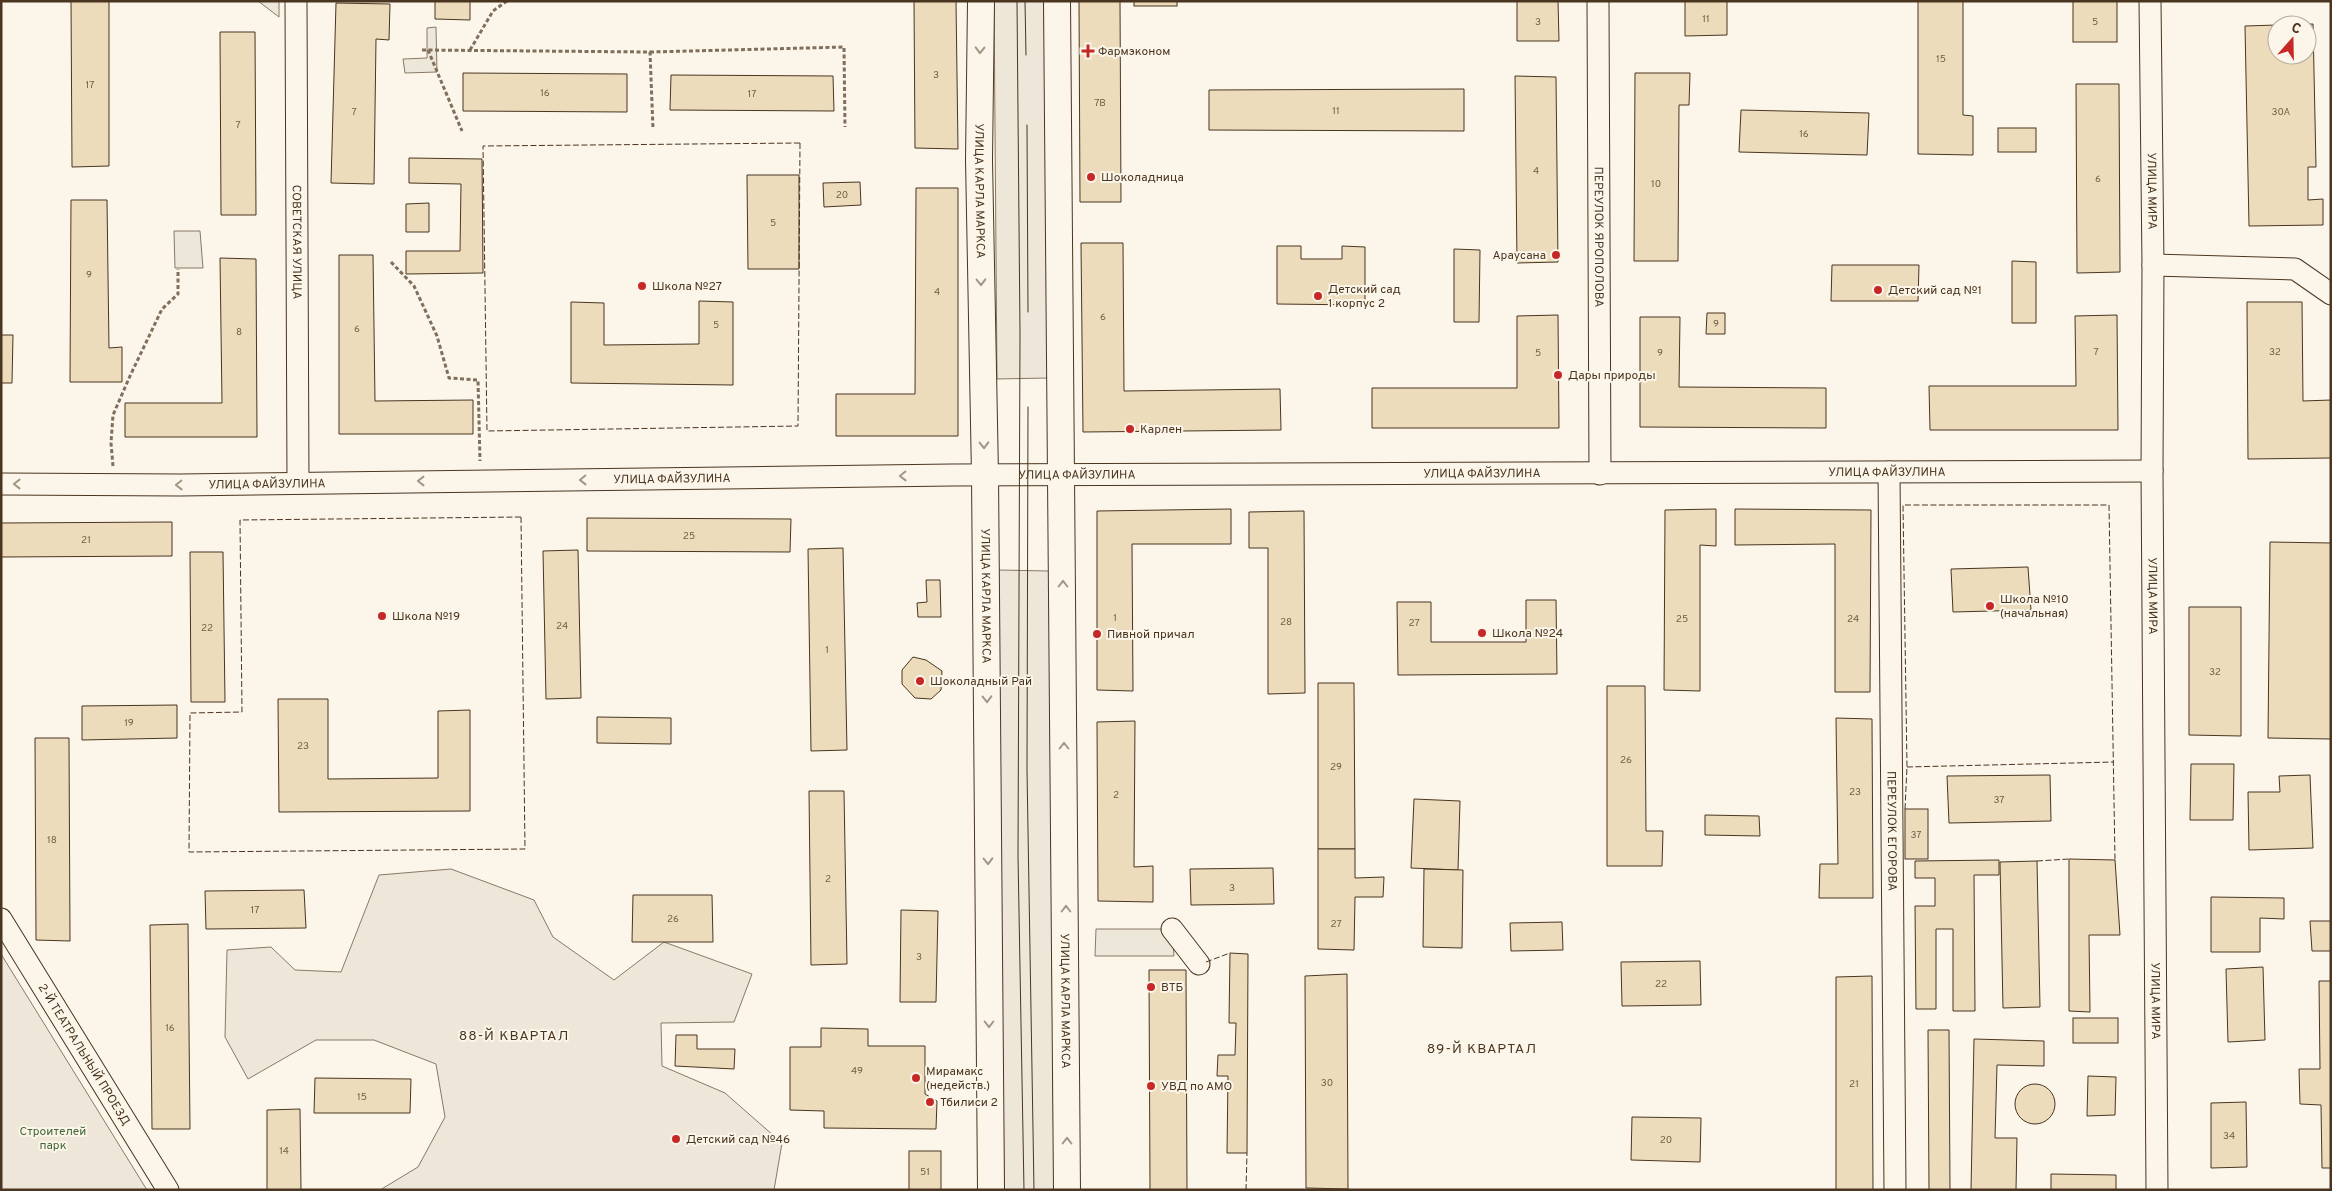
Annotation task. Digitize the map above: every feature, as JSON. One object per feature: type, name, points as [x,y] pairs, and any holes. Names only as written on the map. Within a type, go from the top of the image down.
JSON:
[{"type":"main road","name":"УЛИЦА КАРЛА МАРКСА","points":[[981,1],[979,160],[985,475],[990,1190]]},
{"type":"main road","name":"УЛИЦА КАРЛА МАРКСА","points":[[1057,1],[1063,476],[1067,1190]]},
{"type":"street","name":"СОВЕТСКАЯ УЛИЦА","points":[[296,1],[298,482]]},
{"type":"street","name":"ПЕРЕУЛОК ЯРОПОЛОВА","points":[[1598,1],[1600,474]]},
{"type":"street","name":"УЛИЦА МИРА","points":[[2150,1],[2157,1190]]},
{"type":"street","points":[[2153,265],[2295,270],[2331,294]]},
{"type":"street","name":"УЛИЦА ФАЙЗУЛИНА","points":[[1,484],[180,485],[298,482],[985,475],[2152,471]]},
{"type":"street","name":"ПЕРЕУЛОК ЕГОРОВА","points":[[1889,472],[1895,1190]]},
{"type":"street","name":"2-Й ТЕАТРАЛЬНЫЙ ПРОЕЗД","points":[[1,918],[168,1190]]},
{"type":"street","points":[[1172,929],[1199,964]]},
{"type":"path","points":[[470,50],[493,11],[507,1]]},
{"type":"path","points":[[422,50],[650,52],[844,47],[845,127]]},
{"type":"path","points":[[428,50],[462,131]]},
{"type":"path","points":[[650,52],[653,129]]},
{"type":"path","points":[[391,262],[414,286],[437,336],[449,378],[478,380],[480,468]]},
{"type":"path","points":[[114,472],[111,443],[113,415],[162,309],[178,294],[178,270]]},
{"type":"green space","points":[[994,1],[1044,1],[1049,378],[997,379]]},
{"type":"green space","points":[[998,570],[1049,571],[1054,1190],[1004,1190]]},
{"type":"green space","points":[[451,869],[534,900],[553,937],[614,980],[664,942],[752,974],[734,1022],[661,1023],[662,1066],[725,1093],[782,1143],[774,1190],[380,1190],[418,1167],[445,1117],[436,1064],[374,1040],[316,1040],[248,1079],[225,1037],[227,950],[271,947],[295,970],[341,972],[379,875]]},
{"type":"green space","name":"Строителей парк","points":[[1,954],[147,1190],[1,1190]]},
{"type":"shaded area","points":[[258,1],[279,1],[279,17]]},
{"type":"shaded area","points":[[436,27],[437,72],[405,73],[403,59],[427,58],[427,28]]},
{"type":"shaded area","points":[[174,231],[200,231],[203,268],[175,268]]},
{"type":"shaded area","points":[[1096,929],[1172,929],[1174,956],[1095,956]]},
{"type":"building","points":[[71,1],[109,1],[109,166],[72,167]]},
{"type":"building","points":[[435,1],[470,1],[470,20],[435,19]]},
{"type":"building","points":[[914,1],[956,1],[958,149],[915,148]]},
{"type":"building","points":[[1079,1],[1120,1],[1121,202],[1080,202]]},
{"type":"building","points":[[1134,1],[1177,1],[1177,6],[1134,6]]},
{"type":"building","points":[[1517,1],[1558,1],[1559,41],[1517,41]]},
{"type":"building","points":[[1685,1],[1727,1],[1727,35],[1685,36]]},
{"type":"building","points":[[1918,1],[1963,1],[1963,115],[1973,116],[1973,155],[1918,154]]},
{"type":"building","points":[[2073,1],[2117,1],[2117,42],[2073,42]]},
{"type":"building","points":[[336,3],[390,4],[389,40],[376,39],[374,184],[331,183]]},
{"type":"building","points":[[2267,25],[2267,65],[2314,65],[2316,167],[2308,167],[2308,200],[2323,199],[2323,225],[2249,226],[2245,26]]},
{"type":"building","points":[[220,32],[255,32],[256,215],[221,215]]},
{"type":"building","points":[[463,73],[627,74],[627,112],[463,111]]},
{"type":"building","points":[[1635,73],[1690,73],[1689,105],[1679,105],[1678,261],[1634,261]]},
{"type":"building","points":[[671,75],[833,76],[834,111],[670,110]]},
{"type":"building","points":[[1515,76],[1556,77],[1558,262],[1517,263]]},
{"type":"building","points":[[2076,84],[2119,84],[2120,272],[2077,273]]},
{"type":"building","points":[[1464,89],[1464,131],[1209,130],[1209,90]]},
{"type":"building","points":[[1741,110],[1869,113],[1867,155],[1739,152]]},
{"type":"building","points":[[1998,128],[2036,128],[2036,152],[1998,152]]},
{"type":"building","points":[[409,158],[482,159],[483,273],[406,274],[406,251],[460,251],[461,184],[409,183]]},
{"type":"building","points":[[747,175],[799,175],[799,269],[748,269]]},
{"type":"building","points":[[860,182],[861,205],[824,207],[823,183]]},
{"type":"building","points":[[916,188],[958,188],[958,436],[836,436],[836,394],[915,394]]},
{"type":"building","points":[[71,200],[107,200],[109,348],[122,347],[122,382],[70,382]]},
{"type":"building","points":[[429,203],[429,232],[406,232],[406,204]]},
{"type":"building","points":[[1081,243],[1123,243],[1124,391],[1280,389],[1281,430],[1083,432]]},
{"type":"building","points":[[1277,246],[1301,246],[1301,259],[1342,259],[1342,246],[1365,247],[1365,305],[1277,304]]},
{"type":"building","points":[[1454,249],[1480,250],[1479,322],[1454,322]]},
{"type":"building","points":[[339,255],[373,255],[375,401],[473,400],[473,434],[339,434]]},
{"type":"building","points":[[220,258],[256,259],[257,437],[125,437],[125,403],[222,403]]},
{"type":"building","points":[[2012,261],[2036,262],[2036,323],[2012,323]]},
{"type":"building","points":[[1832,265],[1919,265],[1918,301],[1831,301]]},
{"type":"building","points":[[699,301],[733,302],[733,385],[571,383],[571,302],[604,303],[604,345],[699,344]]},
{"type":"building","points":[[2247,302],[2302,302],[2303,401],[2331,400],[2331,458],[2248,459]]},
{"type":"building","points":[[1707,313],[1725,313],[1725,334],[1706,334]]},
{"type":"building","points":[[1558,315],[1559,428],[1372,428],[1372,388],[1517,388],[1517,316]]},
{"type":"building","points":[[2117,315],[2118,430],[1930,430],[1929,386],[2076,386],[2075,316]]},
{"type":"building","points":[[1640,317],[1680,317],[1679,387],[1826,388],[1826,428],[1640,427]]},
{"type":"building","points":[[1,335],[13,335],[12,383],[1,383]]},
{"type":"building","points":[[1231,509],[1231,544],[1132,544],[1133,691],[1097,690],[1097,511]]},
{"type":"building","points":[[1716,509],[1716,546],[1700,545],[1700,691],[1664,690],[1665,510]]},
{"type":"building","points":[[1735,509],[1871,510],[1870,692],[1835,692],[1835,544],[1735,545]]},
{"type":"building","points":[[1304,511],[1305,693],[1268,694],[1268,548],[1249,548],[1249,512]]},
{"type":"building","points":[[587,518],[791,519],[790,552],[587,551]]},
{"type":"building","points":[[172,522],[172,556],[1,557],[1,523]]},
{"type":"building","points":[[2270,542],[2331,543],[2331,739],[2268,738]]},
{"type":"building","points":[[843,548],[847,750],[811,751],[808,549]]},
{"type":"building","points":[[578,550],[581,698],[546,699],[543,551]]},
{"type":"building","points":[[190,552],[223,552],[225,702],[191,702]]},
{"type":"building","points":[[2028,567],[2031,610],[1953,612],[1951,569]]},
{"type":"building","points":[[926,580],[940,580],[941,617],[918,617],[917,603],[927,602]]},
{"type":"building","points":[[1526,600],[1556,600],[1557,674],[1398,675],[1397,602],[1431,602],[1431,642],[1526,642]]},
{"type":"building","points":[[2189,607],[2241,607],[2241,736],[2189,735]]},
{"type":"building","points":[[913,657],[926,660],[942,671],[941,690],[931,699],[915,698],[902,684],[902,670]]},
{"type":"building","points":[[1318,683],[1354,683],[1355,849],[1318,849]]},
{"type":"building","points":[[1607,686],[1645,686],[1646,831],[1663,831],[1662,866],[1607,866]]},
{"type":"building","points":[[278,699],[328,699],[328,779],[438,778],[438,711],[470,710],[470,811],[279,812]]},
{"type":"building","points":[[177,705],[177,738],[82,740],[82,706]]},
{"type":"building","points":[[597,717],[671,718],[671,744],[597,743]]},
{"type":"building","points":[[1836,718],[1872,719],[1873,898],[1819,898],[1820,864],[1838,864]]},
{"type":"building","points":[[1135,721],[1134,867],[1153,866],[1153,902],[1098,901],[1097,722]]},
{"type":"building","points":[[35,738],[69,738],[70,941],[36,940]]},
{"type":"building","points":[[2191,764],[2234,764],[2233,820],[2190,820]]},
{"type":"building","points":[[2050,775],[2051,821],[1949,823],[1947,776]]},
{"type":"building","points":[[2310,775],[2313,848],[2249,850],[2248,792],[2280,792],[2279,776]]},
{"type":"building","points":[[809,791],[844,791],[847,964],[811,965]]},
{"type":"building","points":[[1414,799],[1460,801],[1458,870],[1411,868]]},
{"type":"building","points":[[1905,809],[1928,809],[1928,859],[1905,859]]},
{"type":"building","points":[[1705,815],[1759,816],[1760,836],[1705,835]]},
{"type":"building","points":[[1318,849],[1355,849],[1355,878],[1384,877],[1383,897],[1355,897],[1354,950],[1318,949]]},
{"type":"building","points":[[2069,859],[2115,860],[2120,935],[2089,935],[2090,1012],[2069,1011]]},
{"type":"building","points":[[1999,860],[1999,875],[1974,875],[1975,1011],[1953,1011],[1953,929],[1936,929],[1936,1009],[1916,1009],[1915,906],[1935,906],[1935,878],[1915,878],[1915,861]]},
{"type":"building","points":[[2037,861],[2040,1007],[2003,1008],[2000,862]]},
{"type":"building","points":[[1273,868],[1274,904],[1191,905],[1190,869]]},
{"type":"building","points":[[1424,869],[1463,870],[1462,948],[1423,947]]},
{"type":"building","points":[[304,890],[306,928],[206,929],[205,891]]},
{"type":"building","points":[[633,895],[712,895],[713,942],[632,942]]},
{"type":"building","points":[[2211,897],[2284,898],[2284,919],[2260,918],[2260,952],[2211,952]]},
{"type":"building","points":[[901,910],[938,911],[936,1002],[900,1002]]},
{"type":"building","points":[[2310,921],[2331,921],[2331,951],[2312,951]]},
{"type":"building","points":[[1562,922],[1563,950],[1511,951],[1510,923]]},
{"type":"building","points":[[188,924],[190,1129],[152,1129],[150,925]]},
{"type":"building","points":[[1230,953],[1248,954],[1247,1153],[1227,1153],[1228,1076],[1217,1076],[1218,1055],[1235,1055],[1236,1023],[1229,1023]]},
{"type":"building","points":[[1700,961],[1701,1005],[1622,1006],[1621,962]]},
{"type":"building","points":[[2263,967],[2265,1040],[2228,1042],[2226,969]]},
{"type":"building","points":[[1149,970],[1186,970],[1187,1190],[1150,1190]]},
{"type":"building","points":[[1347,974],[1348,1189],[1306,1188],[1305,976]]},
{"type":"building","points":[[1872,976],[1873,1190],[1836,1190],[1836,977]]},
{"type":"building","points":[[2319,981],[2331,981],[2331,1168],[2322,1168],[2321,1105],[2300,1104],[2299,1069],[2320,1069]]},
{"type":"building","points":[[2073,1018],[2118,1018],[2118,1043],[2073,1043]]},
{"type":"building","points":[[821,1028],[868,1029],[868,1046],[925,1046],[925,1094],[937,1101],[936,1129],[824,1128],[824,1111],[790,1110],[790,1047],[821,1047]]},
{"type":"building","points":[[1928,1030],[1949,1030],[1950,1190],[1929,1190]]},
{"type":"building","points":[[676,1035],[697,1035],[697,1049],[735,1049],[734,1069],[675,1066]]},
{"type":"building","points":[[1974,1039],[2044,1041],[2044,1066],[1997,1065],[1995,1138],[2017,1138],[2016,1190],[1971,1190]]},
{"type":"building","points":[[2088,1076],[2116,1077],[2115,1115],[2087,1116]]},
{"type":"building","points":[[315,1078],[411,1079],[410,1113],[314,1113]]},
{"type":"building","points":[[2039,1084],[2046,1087],[2052,1093],[2055,1104],[2054,1112],[2046,1121],[2039,1124],[2031,1124],[2024,1121],[2016,1112],[2015,1100],[2018,1093],[2027,1085]]},
{"type":"building","points":[[2246,1102],[2247,1167],[2211,1168],[2211,1103]]},
{"type":"building","points":[[300,1109],[301,1190],[267,1190],[267,1110]]},
{"type":"building","points":[[1632,1117],[1701,1118],[1700,1162],[1631,1160]]},
{"type":"building","points":[[909,1151],[941,1151],[941,1190],[909,1190]]},
{"type":"building","points":[[2051,1174],[2116,1175],[2116,1190],[2051,1190]]},
{"type":"tram line","points":[[1017,1],[1020,334],[1018,856],[1024,1190]]},
{"type":"tram line","points":[[1025,1],[1026,55]]},
{"type":"tram line","points":[[1027,125],[1028,312]]},
{"type":"tram line","points":[[1028,407],[1027,770],[1034,1190]]},
{"type":"fence","points":[[800,143],[798,426],[487,431],[483,146],[800,143]]},
{"type":"fence","points":[[1905,809],[1907,767],[1903,505],[2109,505],[2115,860]]},
{"type":"fence","points":[[521,517],[525,849],[189,852],[190,713],[242,712],[240,520],[521,517]]},
{"type":"fence","points":[[1907,767],[2114,762]]},
{"type":"fence","points":[[2037,861],[2069,859]]},
{"type":"fence","points":[[1206,962],[1230,953]]},
{"type":"fence","points":[[1246,1190],[1247,1153]]},
{"type":"place","name":"Фармэконом","points":[[1088,51]]},
{"type":"place","name":"Шоколадница","points":[[1091,177]]},
{"type":"place","name":"Араусана","points":[[1556,255]]},
{"type":"place","name":"Школа №27","points":[[642,286]]},
{"type":"place","name":"Детский сад №1","points":[[1878,290]]},
{"type":"place","name":"Детский сад 1 корпус 2","points":[[1318,296]]},
{"type":"place","name":"Дары природы","points":[[1558,375]]},
{"type":"place","name":"Карлен","points":[[1130,429]]},
{"type":"place","name":"Школа №10 (начальная)","points":[[1990,606]]},
{"type":"place","name":"Школа №19","points":[[382,616]]},
{"type":"place","name":"Школа №24","points":[[1482,633]]},
{"type":"place","name":"Пивной причал","points":[[1097,634]]},
{"type":"place","name":"Шоколадный Рай","points":[[920,681]]},
{"type":"place","name":"ВТБ","points":[[1151,987]]},
{"type":"place","name":"Мирамакс (недейств.)","points":[[916,1078]]},
{"type":"place","name":"УВД по АМО","points":[[1151,1086]]},
{"type":"place","name":"Тбилиси 2","points":[[930,1102]]},
{"type":"place","name":"Детский сад №46","points":[[676,1139]]},
{"type":"district","name":"88-Й КВАРТАЛ","points":[[514,1035]]},
{"type":"district","name":"89-Й КВАРТАЛ","points":[[1482,1048]]}]
